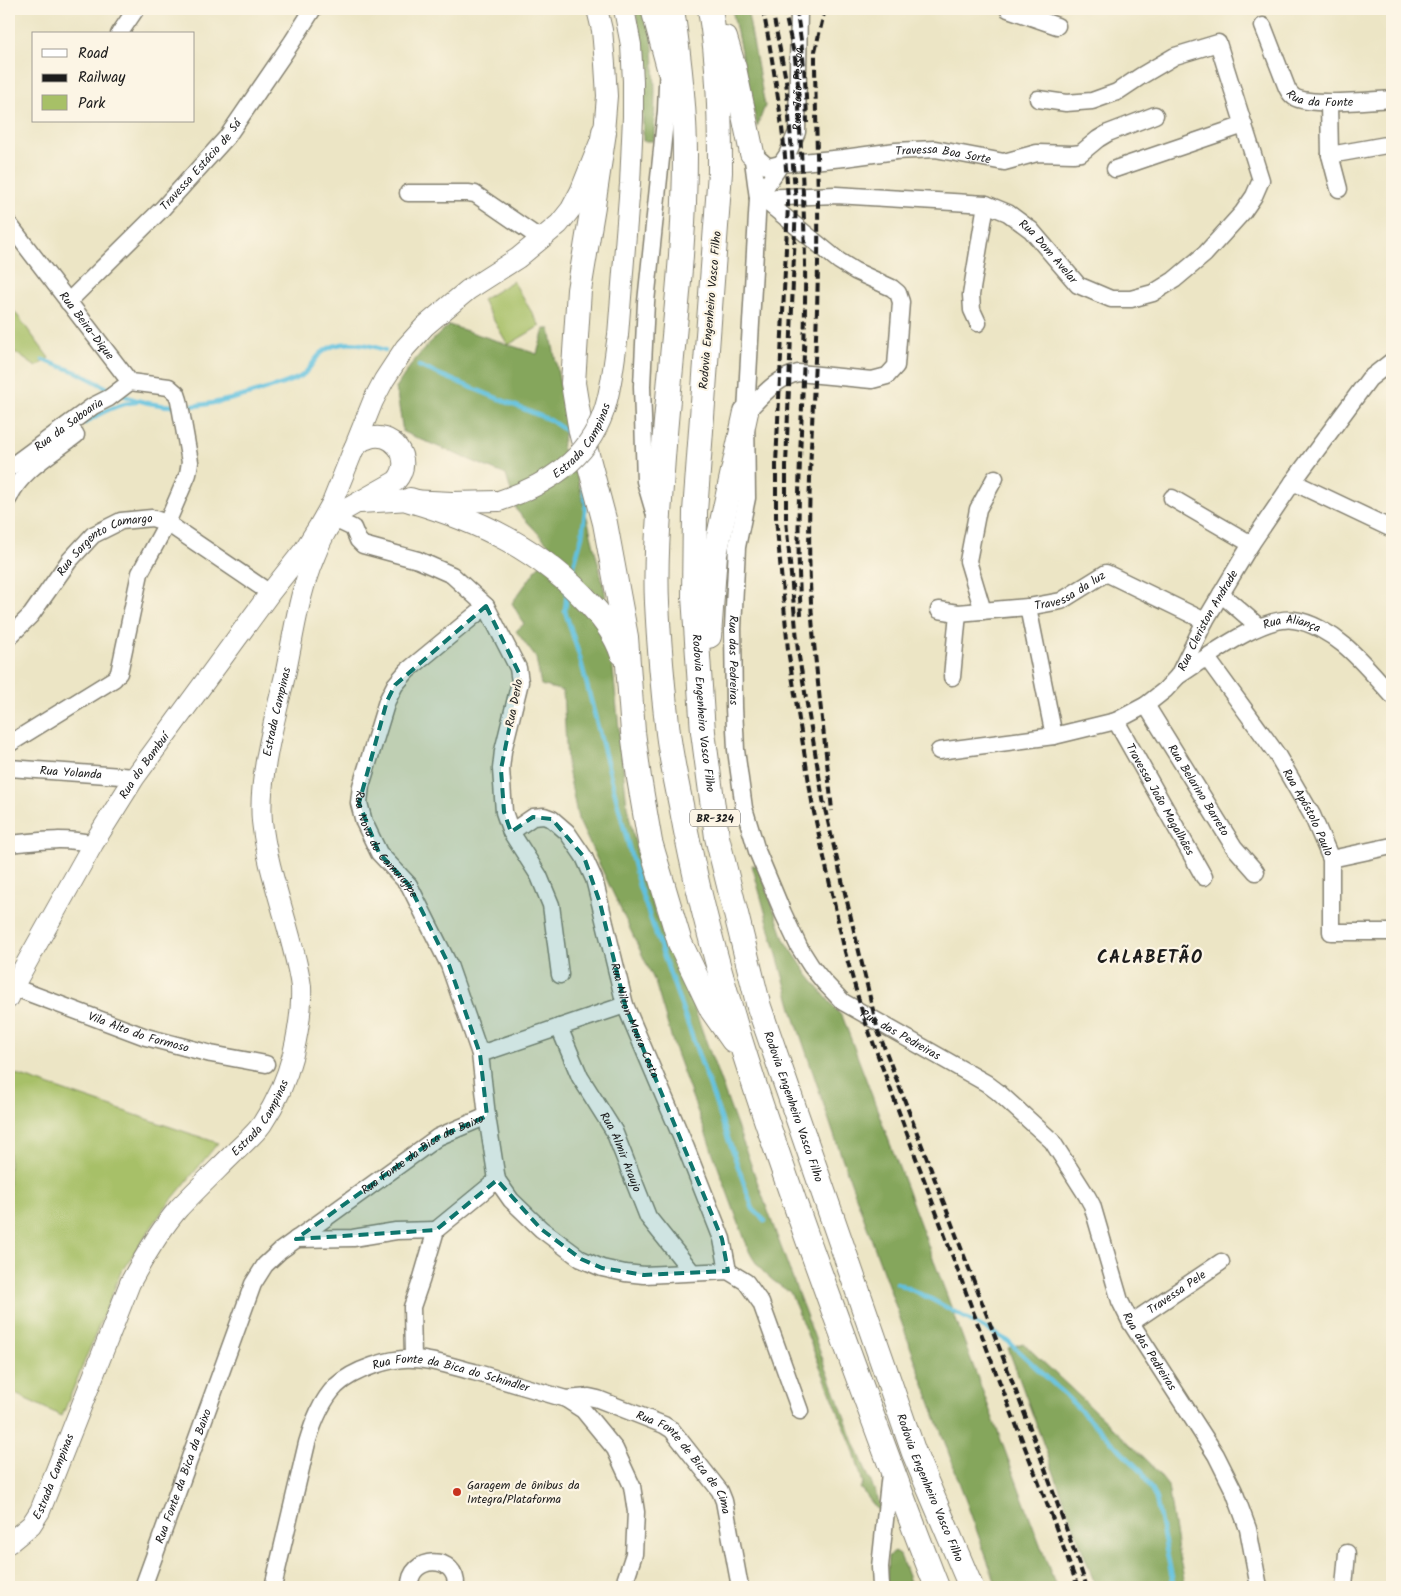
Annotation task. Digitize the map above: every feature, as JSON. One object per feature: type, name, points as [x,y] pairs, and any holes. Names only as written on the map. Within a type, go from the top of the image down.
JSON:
[{"type":"highway","name":"BR-324","points":[[671,9],[679,58],[685,154],[681,248],[666,406],[658,527],[657,597],[668,736],[700,896],[746,1059],[783,1169],[890,1469],[937,1587]]},
{"type":"highway","name":"Rodovia Engenheiro Vasco Filho","points":[[710,9],[717,66],[720,117],[720,172],[695,512],[694,596],[703,732],[717,837],[759,1007],[914,1452],[971,1587]]},
{"type":"highway","points":[[716,9],[734,68],[752,153]]},
{"type":"highway","points":[[604,132],[578,290],[573,383],[581,432],[605,523],[626,637],[639,778],[649,833],[680,943],[712,1010],[746,1059]]},
{"type":"highway","points":[[703,732],[715,554],[746,412]]},
{"type":"highway","points":[[410,500],[435,508],[488,530],[515,543],[544,561],[578,591],[603,619],[620,647],[630,679]]},
{"type":"main road","points":[[354,448],[373,401],[405,348],[425,326],[468,290],[518,258],[559,224],[572,209],[604,132],[605,64],[602,30],[597,9]]},
{"type":"main road","name":"Estrada Campinas","points":[[9,1543],[30,1524],[40,1511],[130,1283],[140,1264],[179,1208],[262,1124],[276,1100],[291,1062],[297,1038],[300,987],[294,955],[268,856],[262,822],[262,804],[271,740],[301,603],[318,549],[334,519],[355,503],[410,500],[452,502],[499,501],[540,485],[562,470],[582,452],[595,433],[604,410],[618,335],[630,184],[633,117],[631,45],[624,9]]},
{"type":"main road","points":[[652,9],[668,72]]},
{"type":"main road","points":[[354,448],[367,439],[374,437],[383,438],[398,447],[403,456],[404,466],[402,474],[396,481],[355,503]]},
{"type":"main road","name":"Rua do Bambuí","points":[[10,991],[93,844],[135,776],[304,550],[332,503],[354,448]]},
{"type":"main road","points":[[273,590],[285,583],[292,585],[296,589],[301,603]]},
{"type":"street","points":[[120,32],[136,9]]},
{"type":"street","name":"Travessa Estácio de Sá","points":[[68,302],[162,209],[227,137],[313,9]]},
{"type":"street","points":[[658,527],[645,481],[642,386],[646,302],[666,111],[671,9]]},
{"type":"street","name":"Rua João Pessoa","points":[[758,198],[791,147],[797,132],[799,9]]},
{"type":"street","points":[[1008,9],[1058,26]]},
{"type":"street","name":"Rua da Fonte","points":[[1263,26],[1289,93],[1299,99],[1329,103],[1392,99]]},
{"type":"street","name":"Rua Dom Avelar","points":[[758,198],[836,195],[986,204],[1008,213],[1031,230],[1078,285],[1111,299],[1131,299],[1153,293],[1174,280],[1204,254],[1243,212],[1254,196],[1261,180],[1218,43],[1175,56],[1117,92],[1092,101],[1066,103],[1038,99]]},
{"type":"street","points":[[1329,103],[1330,155],[1340,189]]},
{"type":"street","name":"Travessa Boa Sorte","points":[[780,164],[844,158],[896,150],[935,149],[1004,162],[1037,154],[1081,153],[1108,133],[1155,115]]},
{"type":"street","points":[[1115,169],[1244,125]]},
{"type":"street","points":[[1330,155],[1392,144]]},
{"type":"street","points":[[752,153],[768,167],[780,164]]},
{"type":"street","name":"Rua das Pedreiras","points":[[752,153],[758,198],[746,412],[747,498],[737,547],[735,581],[734,707],[736,750],[744,808],[757,851],[800,947],[812,966],[843,1002],[986,1083],[1052,1141],[1092,1205],[1120,1301],[1131,1323],[1216,1455],[1234,1491],[1248,1529],[1259,1587]]},
{"type":"street","points":[[408,193],[475,194],[541,239]]},
{"type":"street","points":[[746,412],[772,386],[787,375],[798,372],[872,380],[887,376],[896,366],[901,302],[898,293],[892,288],[855,271],[840,261],[769,204],[758,198]]},
{"type":"street","points":[[978,323],[972,310],[971,296],[986,204]]},
{"type":"street","name":"Rua Beira-Dique","points":[[9,224],[68,302],[126,384]]},
{"type":"street","name":"Rua Cleriston Andrade","points":[[939,751],[1054,736],[1116,721],[1146,704],[1165,690],[1178,676],[1205,621],[1221,594],[1251,544],[1293,482],[1369,379],[1392,361]]},
{"type":"street","points":[[9,744],[114,679],[119,673],[140,573],[167,523],[188,474],[190,462],[177,394],[169,387],[126,384]]},
{"type":"street","name":"Rua da Saboaria","points":[[9,468],[71,429],[93,406],[109,398],[126,384]]},
{"type":"street","points":[[9,498],[17,483],[76,435],[71,429]]},
{"type":"street","points":[[983,611],[968,561],[978,509],[994,478]]},
{"type":"street","points":[[1293,482],[1392,529]]},
{"type":"street","points":[[1172,498],[1251,544]]},
{"type":"street","name":"Rua Sargento Camargo","points":[[9,637],[31,616],[69,561],[93,535],[121,520],[152,518],[167,523],[273,590]]},
{"type":"street","name":"Rua Derlo","points":[[334,519],[353,528],[358,540],[363,545],[418,560],[452,575],[486,606],[520,675],[520,682],[503,751],[501,769],[504,812],[510,832],[539,876],[551,905],[560,975]]},
{"type":"street","name":"Travessa da luz","points":[[940,610],[958,613],[1028,607],[1061,601],[1106,573],[1205,621]]},
{"type":"street","points":[[1221,594],[1258,626]]},
{"type":"street","name":"Rua Nova do Camurujipe","points":[[486,606],[407,671],[395,684],[387,701],[361,786],[359,803],[364,822],[379,853],[409,885],[449,965],[480,1054],[487,1116]]},
{"type":"street","points":[[1028,607],[1054,736]]},
{"type":"street","points":[[952,677],[958,613]]},
{"type":"street","name":"Rua Aliança","points":[[1178,676],[1258,626],[1276,620],[1292,619],[1309,624],[1346,646],[1392,695]]},
{"type":"street","name":"Rua Apóstolo Paulo","points":[[1207,658],[1276,753],[1312,815],[1331,859],[1331,932],[1392,932]]},
{"type":"street","name":"Rua Belarino Barreto","points":[[1146,704],[1234,848],[1256,872]]},
{"type":"street","name":"Travessa João Magalhães","points":[[1116,721],[1204,877]]},
{"type":"street","name":"Rua Yolanda","points":[[9,768],[135,776]]},
{"type":"street","name":"Rua Nilton Moura Costa","points":[[510,832],[533,817],[544,816],[552,819],[560,826],[584,857],[594,879],[624,1005],[686,1148],[722,1239],[728,1271]]},
{"type":"street","points":[[9,844],[48,840],[78,841],[93,844]]},
{"type":"street","points":[[1331,859],[1392,846]]},
{"type":"street","name":"Vila Alto do Formoso","points":[[10,991],[146,1037],[211,1054],[266,1064]]},
{"type":"street","points":[[480,1054],[624,1005]]},
{"type":"street","name":"Rua Almir Araujo","points":[[559,1026],[580,1077],[614,1131],[648,1217],[692,1272]]},
{"type":"street","name":"Rua Fonte da Bica da Baixo","points":[[143,1587],[253,1284],[265,1265],[296,1239],[438,1137],[487,1116],[497,1180],[512,1200],[541,1229],[582,1259],[602,1268],[625,1274],[644,1275],[728,1271]]},
{"type":"street","points":[[412,1358],[412,1307],[436,1230],[497,1180]]},
{"type":"street","points":[[296,1239],[353,1238],[396,1231],[436,1230]]},
{"type":"street","name":"Travessa Pele","points":[[1131,1323],[1221,1262]]},
{"type":"street","points":[[728,1271],[746,1282],[761,1303],[800,1411]]},
{"type":"street","name":"Rua Fonte da Bica do Schindler","points":[[273,1587],[307,1443],[314,1421],[325,1402],[336,1386],[353,1374],[368,1367],[412,1358],[436,1362],[566,1399],[583,1410],[615,1449],[632,1486],[636,1512],[634,1554],[623,1587]]},
{"type":"street","name":"Rua Fonte de Bica de Cima","points":[[566,1399],[589,1397],[598,1399],[664,1425],[672,1430],[720,1491],[724,1501],[740,1587]]},
{"type":"street","points":[[881,1587],[880,1566],[890,1469]]},
{"type":"street","points":[[1344,1587],[1347,1553]]},
{"type":"street","points":[[410,1587],[412,1576],[416,1570],[422,1565],[437,1562],[444,1564],[450,1569],[454,1575],[456,1587]]},
{"type":"highlighted area","points":[[486,606],[520,675],[501,769],[504,812],[511,832],[533,817],[552,819],[584,857],[600,903],[625,1005],[722,1239],[728,1271],[644,1275],[602,1268],[581,1259],[541,1229],[497,1180],[436,1230],[296,1239],[438,1137],[487,1116],[480,1054],[449,965],[409,885],[379,853],[359,803],[387,701],[395,685]]},
{"type":"green space","points":[[635,9],[647,9],[653,46],[655,89],[654,141],[643,141],[642,46]]},
{"type":"green space","points":[[732,9],[747,9],[765,106],[757,127]]},
{"type":"green space","points":[[513,281],[540,326],[508,345],[482,300]]},
{"type":"green space","points":[[9,304],[49,358],[36,367],[9,348]]},
{"type":"green space","points":[[449,325],[537,354],[544,329],[550,329],[566,419],[562,448],[577,476],[605,592],[627,806],[644,883],[695,1011],[796,1288],[854,1442],[884,1513],[882,1515],[860,1488],[863,1483],[852,1446],[790,1292],[766,1275],[749,1251],[676,1053],[655,982],[578,819],[567,764],[563,691],[541,685],[536,658],[516,631],[524,624],[512,603],[552,548],[517,511],[506,475],[403,432],[396,388],[420,354]]},
{"type":"green space","points":[[752,865],[759,866],[784,939],[808,975],[843,1018],[1056,1587],[997,1587],[835,1138],[794,1016]]},
{"type":"green space","points":[[9,1072],[218,1143],[164,1209],[121,1272],[62,1416],[9,1391]]},
{"type":"green space","points":[[1023,1343],[1150,1463],[1168,1486],[1178,1551],[1186,1587],[1096,1587],[1008,1348]]},
{"type":"green space","points":[[895,1552],[900,1555],[912,1587],[886,1587],[888,1556]]},
{"type":"waterway","points":[[120,394],[138,401],[155,404],[173,406],[207,404],[225,401],[280,385],[300,377],[320,354],[335,346],[352,343],[369,345],[385,350]]},
{"type":"waterway","points":[[43,360],[79,373],[113,391]]},
{"type":"waterway","points":[[419,366],[550,420],[566,431],[574,447]]},
{"type":"waterway","points":[[85,423],[109,409],[136,402]]},
{"type":"waterway","points":[[571,576],[582,536],[586,504],[583,484]]},
{"type":"waterway","points":[[567,591],[565,611],[580,658],[639,886],[753,1209],[765,1221]]},
{"type":"waterway","points":[[897,1283],[931,1299],[1008,1341],[1142,1472],[1156,1499],[1174,1587]]},
{"type":"railway","points":[[763,9],[776,82],[788,205],[776,464],[776,517],[788,650],[813,808],[845,952],[864,1018],[1078,1587]]},
{"type":"railway","points":[[772,9],[786,80],[796,202],[786,466],[786,520],[798,651],[824,805],[878,1031],[1035,1441],[1087,1587]]},
{"type":"railway","points":[[784,9],[795,58],[798,84],[804,222],[805,304],[799,537],[801,615]]},
{"type":"railway","points":[[796,9],[804,66],[807,123]]},
{"type":"railway","points":[[825,9],[815,51],[818,262],[809,542],[814,640],[832,811]]},
{"type":"place","name":"Garagem de ônibus da Integra/Plataforma","points":[[457,1492]]},
{"type":"district","name":"CALABETÃO","points":[[1150,957]]}]
